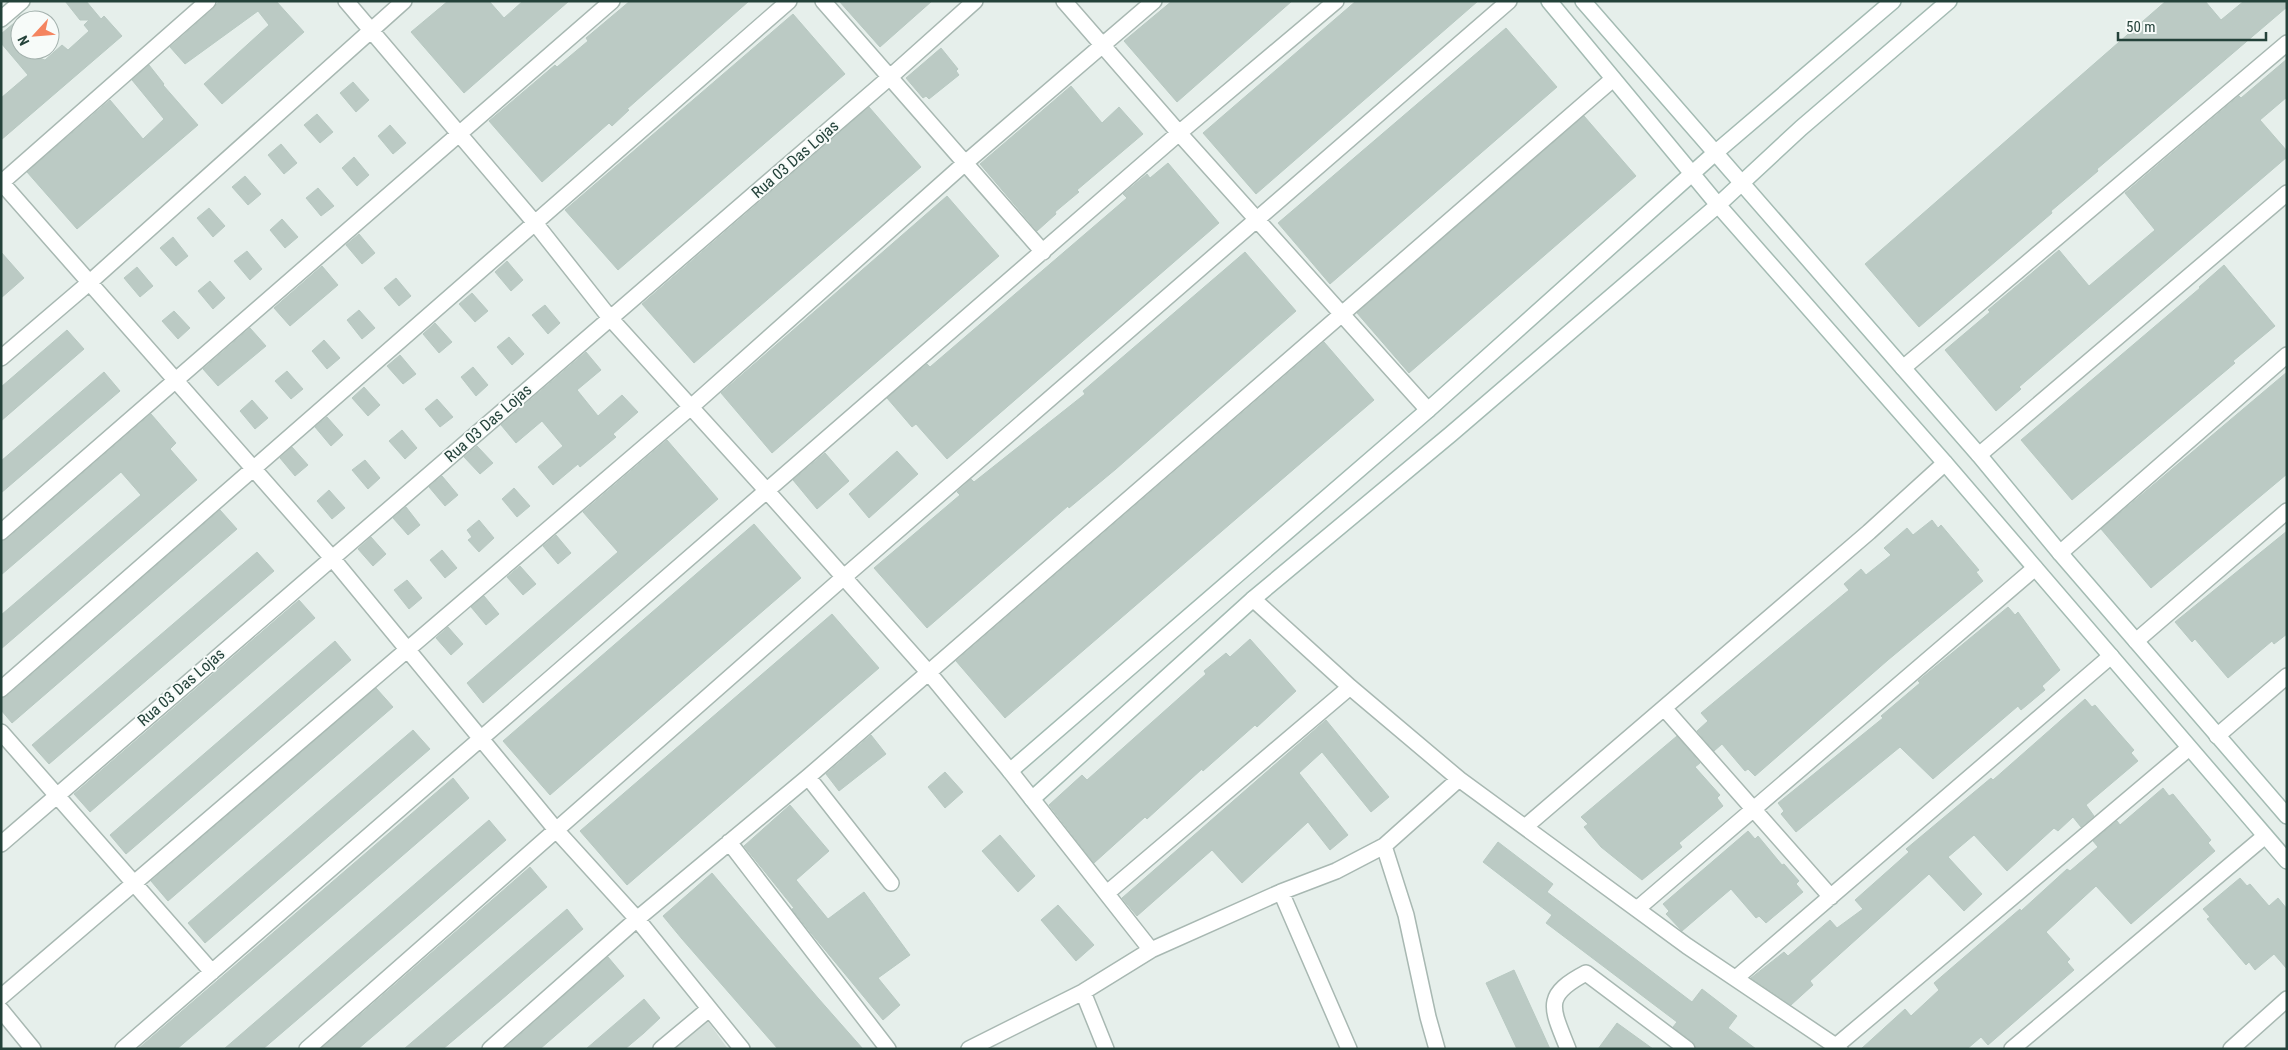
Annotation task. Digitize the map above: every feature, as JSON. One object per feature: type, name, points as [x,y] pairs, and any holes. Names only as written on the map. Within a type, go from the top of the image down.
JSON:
[{"type":"street","points":[[1,19],[22,1]]},
{"type":"street","points":[[208,1],[1,182],[90,282],[174,381],[332,558],[557,831],[637,919],[742,1049]]},
{"type":"street","points":[[346,1],[535,223],[610,318],[929,673],[1010,771],[1151,950]]},
{"type":"street","points":[[1,358],[90,282],[404,1]]},
{"type":"street","points":[[1,532],[612,1]]},
{"type":"street","points":[[1,689],[789,1]]},
{"type":"street","points":[[823,1],[1043,252]]},
{"type":"street","name":"Rua 03 Das Lojas","points":[[1,844],[890,77],[975,1]]},
{"type":"street","points":[[1064,1],[1179,133],[1428,410]]},
{"type":"street","points":[[1,997],[136,884],[691,407],[964,164],[1154,1]]},
{"type":"street","points":[[123,1049],[1179,133],[1336,1]]},
{"type":"street","points":[[307,1049],[844,577],[1509,1]]},
{"type":"street","points":[[1549,1],[1718,205],[1945,463],[2287,861]]},
{"type":"street","points":[[1583,1],[1979,455],[2060,553],[2287,816]]},
{"type":"street","points":[[1010,771],[1428,410],[1692,173],[1893,1]]},
{"type":"street","points":[[1032,800],[1253,599],[1458,428],[1718,205],[1802,128],[1949,1]]},
{"type":"street","points":[[1902,368],[2287,43]]},
{"type":"street","points":[[490,1049],[637,919],[808,777],[929,673],[1613,79]]},
{"type":"street","points":[[1979,455],[2287,193]]},
{"type":"street","points":[[2060,553],[2287,355]]},
{"type":"street","points":[[1525,827],[1869,532],[1945,463]]},
{"type":"street","points":[[2136,641],[2287,511]]},
{"type":"street","points":[[1637,909],[2035,568]]},
{"type":"street","points":[[1253,599],[1350,687],[1459,779],[1637,909],[1838,1047],[2189,748]]},
{"type":"street","points":[[1736,978],[2111,656]]},
{"type":"street","points":[[2217,736],[2287,676]]},
{"type":"street","points":[[1107,893],[1350,687]]},
{"type":"street","points":[[1664,708],[1831,897]]},
{"type":"street","points":[[1,732],[212,972]]},
{"type":"street","points":[[808,777],[891,883]]},
{"type":"street","points":[[969,1049],[1083,992],[1151,950],[1281,892],[1336,871],[1384,846],[1459,779]]},
{"type":"street","points":[[2012,1049],[2265,836]]},
{"type":"street","points":[[729,842],[888,1049]]},
{"type":"street","points":[[1384,846],[1406,915],[1428,1017],[1437,1049]]},
{"type":"street","points":[[1281,892],[1349,1049]]},
{"type":"street","points":[[1568,1049],[1556,1019],[1554,1005],[1558,991],[1586,973],[1687,1049]]},
{"type":"street","points":[[1083,992],[1106,1049]]},
{"type":"street","points":[[2231,1049],[2287,999]]},
{"type":"street","points":[[661,1049],[709,1009]]},
{"type":"street","points":[[1,1010],[33,1049]]},
{"type":"shaded area","points":[[707,1020],[728,1049],[673,1049]]},
{"type":"building","points":[[65,1],[86,1],[101,19],[104,16],[122,36],[1,140],[1,98],[28,75],[15,60],[60,60],[60,47],[62,45],[68,50],[89,31],[84,25],[89,20],[80,20]]},
{"type":"building","points":[[219,1],[276,1],[304,32],[222,104],[204,84],[269,25],[258,11],[185,64],[170,47],[214,8]]},
{"type":"building","points":[[448,1],[489,1],[504,18],[523,1],[569,1],[464,93],[411,32]]},
{"type":"building","points":[[630,1],[749,1],[627,109],[629,110],[612,126],[609,123],[542,182],[489,121],[555,65],[557,67],[588,41],[586,38]]},
{"type":"building","points":[[839,1],[932,1],[880,47]]},
{"type":"building","points":[[1172,1],[1292,1],[1177,102],[1124,41]]},
{"type":"building","points":[[1356,1],[1478,1],[1256,194],[1203,133]]},
{"type":"building","points":[[2166,1],[2205,1],[2221,20],[2244,1],[2287,1],[2287,7],[2097,169],[2098,171],[2051,211],[2052,213],[1919,327],[1865,264]]},
{"type":"building","points":[[793,14],[845,74],[618,270],[565,210]]},
{"type":"building","points":[[10,26],[10,54],[1,43],[1,34]]},
{"type":"building","points":[[1506,28],[1557,87],[1330,284],[1278,223]]},
{"type":"building","points":[[941,48],[958,69],[956,71],[959,75],[929,99],[926,96],[923,98],[906,78]]},
{"type":"building","points":[[2287,59],[2287,97],[2260,120],[2287,151],[2287,157],[2019,387],[2021,389],[1996,411],[1945,350],[1990,312],[1988,310],[2059,250],[2089,286],[2155,230],[2125,193],[2239,96],[2241,98]]},
{"type":"building","points":[[149,65],[163,85],[198,125],[77,229],[27,172],[110,100],[143,139],[164,119],[132,80]]},
{"type":"building","points":[[353,82],[369,100],[356,112],[340,93]]},
{"type":"building","points":[[1071,86],[1102,123],[1119,107],[1143,134],[1077,190],[1079,192],[1055,212],[1056,214],[1037,231],[980,164]]},
{"type":"building","points":[[869,107],[921,167],[694,363],[642,304]]},
{"type":"building","points":[[317,114],[333,132],[320,143],[304,125]]},
{"type":"building","points":[[1584,116],[1636,176],[1409,373],[1357,313]]},
{"type":"building","points":[[390,125],[406,143],[393,154],[378,136]]},
{"type":"building","points":[[281,144],[297,163],[284,174],[268,155]]},
{"type":"building","points":[[354,157],[369,175],[357,186],[342,168]]},
{"type":"building","points":[[1168,163],[1219,223],[947,459],[916,424],[912,427],[887,398],[927,364],[930,367],[1127,198],[1123,194],[1147,174],[1150,178]]},
{"type":"building","points":[[245,176],[261,194],[248,205],[232,187]]},
{"type":"building","points":[[318,188],[334,206],[321,216],[306,198]]},
{"type":"building","points":[[947,196],[999,256],[772,453],[721,393]]},
{"type":"building","points":[[209,208],[225,226],[213,237],[197,218]]},
{"type":"building","points":[[282,219],[298,237],[285,248],[270,230]]},
{"type":"building","points":[[359,234],[375,253],[362,264],[346,245]]},
{"type":"building","points":[[173,237],[188,256],[176,266],[160,248]]},
{"type":"building","points":[[247,251],[262,269],[250,280],[234,261]]},
{"type":"building","points":[[1,252],[24,278],[1,298]]},
{"type":"building","points":[[1245,252],[1296,311],[1116,469],[1069,508],[1068,506],[927,628],[874,568],[960,495],[957,492],[971,479],[974,482],[1085,394],[1083,391]]},
{"type":"building","points":[[507,261],[523,280],[511,291],[495,272]]},
{"type":"building","points":[[2224,265],[2275,326],[2233,361],[2235,363],[2072,500],[2021,440],[2200,288]]},
{"type":"building","points":[[322,266],[338,285],[290,326],[274,308]]},
{"type":"building","points":[[137,267],[153,286],[140,297],[124,278]]},
{"type":"building","points":[[396,278],[411,296],[399,306],[384,288]]},
{"type":"building","points":[[210,281],[225,298],[213,309],[198,291]]},
{"type":"building","points":[[472,293],[488,311],[475,322],[459,304]]},
{"type":"building","points":[[545,305],[560,323],[548,334],[532,315]]},
{"type":"building","points":[[359,310],[375,328],[362,339],[347,320]]},
{"type":"building","points":[[174,311],[190,328],[178,339],[162,321]]},
{"type":"building","points":[[435,323],[452,342],[439,353],[423,334]]},
{"type":"building","points":[[250,328],[266,346],[218,386],[203,369]]},
{"type":"building","points":[[67,330],[84,349],[1,421],[1,387]]},
{"type":"building","points":[[509,337],[524,354],[512,365],[497,347]]},
{"type":"building","points":[[324,340],[340,358],[327,369],[312,351]]},
{"type":"building","points":[[1324,342],[1374,400],[1005,718],[956,661]]},
{"type":"building","points":[[586,352],[601,370],[577,390],[598,416],[622,395],[638,412],[613,434],[616,437],[580,467],[578,464],[553,485],[538,467],[563,446],[542,421],[516,443],[501,425]]},
{"type":"building","points":[[400,355],[416,374],[403,384],[387,366]]},
{"type":"building","points":[[473,367],[488,385],[476,396],[461,377]]},
{"type":"building","points":[[287,371],[303,389],[291,399],[275,381]]},
{"type":"building","points":[[104,372],[120,391],[1,493],[1,461]]},
{"type":"building","points":[[2287,372],[2287,474],[2151,588],[2101,529]]},
{"type":"building","points":[[364,387],[380,405],[368,416],[352,398]]},
{"type":"building","points":[[437,399],[453,417],[440,427],[425,409]]},
{"type":"building","points":[[252,400],[268,418],[255,429],[240,411]]},
{"type":"building","points":[[151,414],[176,443],[170,449],[197,480],[1,649],[1,615],[141,495],[121,472],[1,575],[1,541],[7,539]]},
{"type":"building","points":[[327,417],[343,435],[331,446],[315,427]]},
{"type":"building","points":[[402,430],[417,448],[405,459],[389,441]]},
{"type":"building","points":[[667,440],[718,499],[483,703],[467,683],[618,552],[583,512]]},
{"type":"building","points":[[477,446],[493,463],[480,474],[464,457]]},
{"type":"building","points":[[292,447],[308,465],[295,476],[280,458]]},
{"type":"building","points":[[897,451],[918,474],[869,518],[849,494]]},
{"type":"building","points":[[825,453],[849,481],[817,509],[793,480]]},
{"type":"building","points":[[365,460],[380,478],[368,489],[352,470]]},
{"type":"building","points":[[442,476],[458,495],[445,506],[429,487]]},
{"type":"building","points":[[514,488],[530,506],[517,517],[502,499]]},
{"type":"building","points":[[329,490],[345,508],[332,519],[317,501]]},
{"type":"building","points":[[406,507],[420,525],[408,535],[393,518]]},
{"type":"building","points":[[220,510],[237,529],[12,723],[1,710],[1,698],[7,696]]},
{"type":"building","points":[[479,520],[494,538],[479,552],[468,540],[472,537],[467,530]]},
{"type":"building","points":[[1932,520],[1938,528],[1941,525],[1979,570],[1976,572],[1983,581],[1888,660],[1755,776],[1748,769],[1745,771],[1722,744],[1714,751],[1697,731],[1708,721],[1701,713],[1849,590],[1844,584],[1861,569],[1866,575],[1891,555],[1884,548],[1907,528],[1913,535]]},
{"type":"building","points":[[754,524],[801,578],[550,795],[503,741]]},
{"type":"building","points":[[2287,531],[2287,634],[2274,644],[2272,641],[2228,678],[2195,639],[2192,642],[2175,622]]},
{"type":"building","points":[[556,535],[571,553],[558,564],[543,546]]},
{"type":"building","points":[[371,537],[386,554],[373,566],[358,549]]},
{"type":"building","points":[[442,550],[457,568],[445,578],[430,560]]},
{"type":"building","points":[[257,552],[274,571],[49,764],[32,745]]},
{"type":"building","points":[[520,566],[536,584],[523,595],[507,577]]},
{"type":"building","points":[[407,580],[422,598],[409,609],[394,590]]},
{"type":"building","points":[[484,596],[499,614],[486,625],[471,607]]},
{"type":"building","points":[[299,600],[315,618],[90,812],[74,794]]},
{"type":"building","points":[[2008,607],[2015,615],[2018,612],[2060,670],[2042,686],[2045,690],[2021,710],[2018,706],[1933,779],[1900,747],[1796,832],[1781,814],[1784,811],[1778,803],[1883,718],[1881,716],[1920,683],[1918,681]]},
{"type":"building","points":[[832,614],[879,668],[627,885],[580,831]]},
{"type":"building","points":[[448,627],[463,644],[451,655],[436,638]]},
{"type":"building","points":[[1250,639],[1296,691],[1257,727],[1255,725],[1203,771],[1202,769],[1147,819],[1145,817],[1094,863],[1049,805],[1082,775],[1087,780],[1206,674],[1204,671],[1226,653],[1230,657]]},
{"type":"building","points":[[335,641],[351,660],[126,854],[110,835]]},
{"type":"building","points":[[376,688],[393,707],[168,901],[151,881]]},
{"type":"building","points":[[2085,699],[2092,707],[2095,705],[2134,750],[2131,753],[2138,761],[2086,805],[2094,816],[2081,827],[2073,817],[2058,831],[2054,828],[2007,871],[1974,835],[1948,857],[1982,894],[1964,911],[1929,874],[1810,981],[1813,985],[1791,1005],[1751,978],[1784,952],[1788,956],[1830,920],[1837,928],[1863,909],[1855,900],[1909,852],[1906,849],[1991,778],[1993,780]]},
{"type":"building","points":[[1326,720],[1389,797],[1371,812],[1322,752],[1299,773],[1348,835],[1330,850],[1308,822],[1242,883],[1212,850],[1137,916],[1122,898]]},
{"type":"building","points":[[413,730],[430,749],[205,943],[188,923]]},
{"type":"building","points":[[871,735],[886,754],[839,791],[826,774]]},
{"type":"building","points":[[1677,736],[1700,763],[1695,767],[1720,795],[1717,798],[1723,806],[1679,843],[1682,847],[1642,880],[1601,847],[1584,827],[1588,824],[1581,817]]},
{"type":"building","points":[[945,772],[963,792],[945,808],[928,787]]},
{"type":"building","points":[[453,778],[469,798],[387,869],[177,1049],[138,1049]]},
{"type":"building","points":[[2163,788],[2169,796],[2173,794],[2211,840],[2208,843],[2215,851],[2131,924],[2096,886],[2046,932],[2070,959],[2067,962],[2074,970],[1988,1045],[1981,1037],[1967,1049],[1861,1049],[1905,1009],[1911,1016],[1939,990],[1934,983],[2020,909],[2021,911],[2067,869],[2070,871],[2098,847],[2093,841],[2117,821],[2120,825]]},
{"type":"building","points":[[790,805],[829,851],[796,880],[828,919],[864,892],[910,955],[878,978],[900,1005],[883,1020],[811,933],[792,909],[794,908],[744,846]]},
{"type":"building","points":[[489,820],[506,840],[424,911],[263,1049],[224,1049]]},
{"type":"building","points":[[1748,831],[1755,839],[1758,836],[1782,865],[1784,864],[1799,881],[1796,884],[1803,892],[1766,923],[1759,916],[1756,918],[1731,889],[1682,931],[1666,914],[1669,911],[1663,904]]},
{"type":"building","points":[[1000,835],[1035,876],[1018,892],[982,851]]},
{"type":"building","points":[[1498,842],[1553,884],[1547,892],[1692,1002],[1702,989],[1737,1016],[1728,1028],[1756,1049],[1696,1049],[1693,1042],[1673,1027],[1677,1022],[1546,923],[1552,915],[1483,862]]},
{"type":"building","points":[[530,867],[547,887],[358,1049],[321,1049]]},
{"type":"building","points":[[712,873],[863,1049],[778,1049],[682,939],[663,916]]},
{"type":"building","points":[[2240,878],[2247,886],[2250,884],[2269,906],[2278,898],[2287,909],[2287,969],[2274,954],[2255,970],[2249,962],[2246,965],[2207,919],[2210,917],[2203,909]]},
{"type":"building","points":[[1058,905],[1094,945],[1076,961],[1041,920]]},
{"type":"building","points":[[567,909],[583,929],[501,1000],[443,1049],[404,1049]]},
{"type":"building","points":[[608,957],[624,976],[540,1049],[504,1049]]},
{"type":"building","points":[[1514,970],[1550,1049],[1517,1049],[1486,983]]},
{"type":"building","points":[[644,999],[660,1018],[644,1033],[625,1049],[586,1049]]},
{"type":"building","points":[[1617,1023],[1653,1049],[1598,1049]]}]
